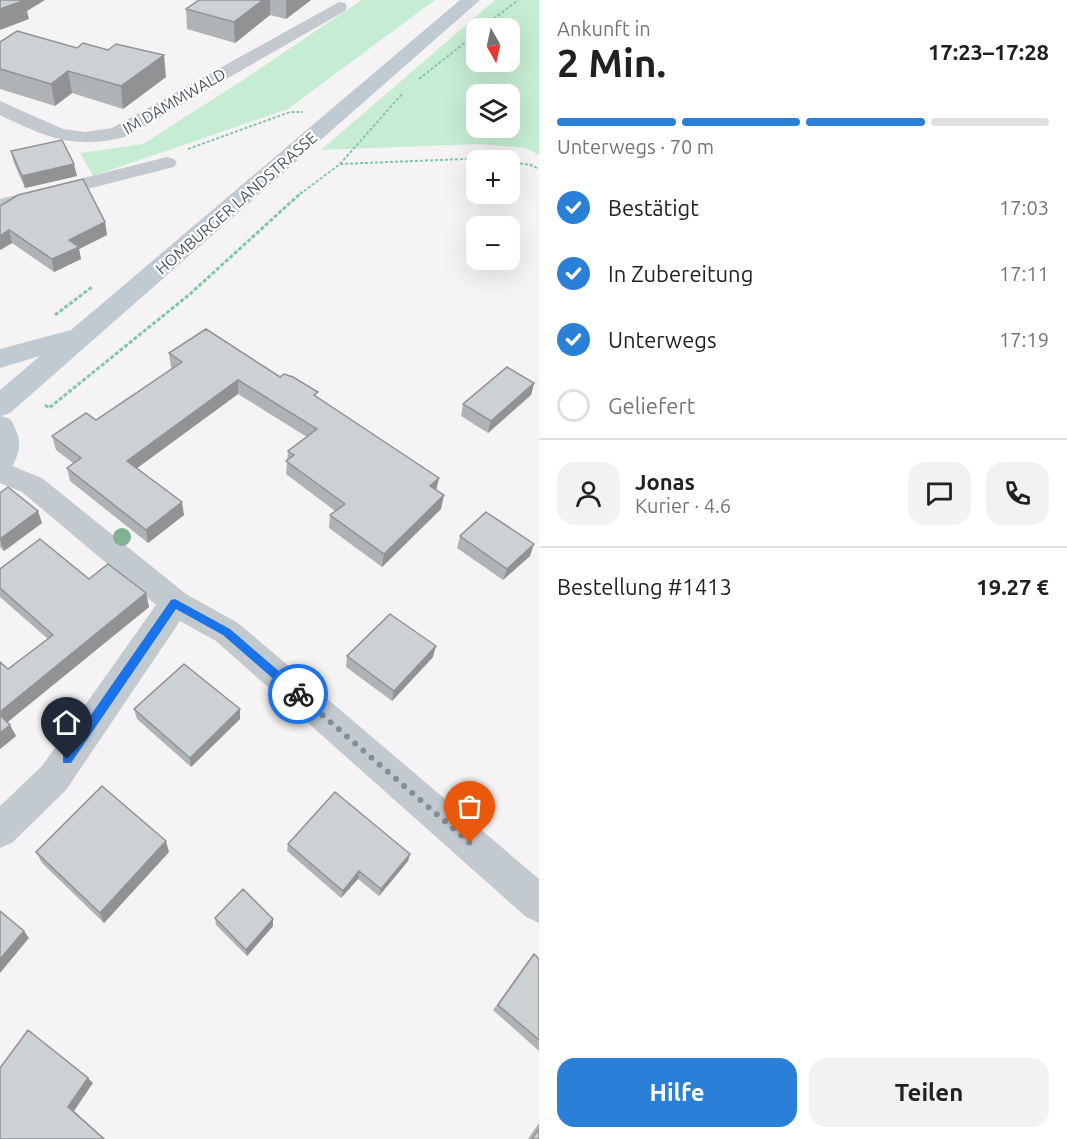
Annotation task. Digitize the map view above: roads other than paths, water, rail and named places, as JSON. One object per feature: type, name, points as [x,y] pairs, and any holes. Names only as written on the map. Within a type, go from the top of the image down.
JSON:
[{"type":"street","name":"HOMBURGER LANDSTRASSE","points":[[0,406],[471,0]]},
{"type":"street","name":"IM DAMMWALD","points":[[0,107],[60,136],[85,139],[117,133],[339,7]]},
{"type":"street","points":[[0,205],[167,163]]},
{"type":"street","points":[[0,359],[88,331]]},
{"type":"street","points":[[0,426],[5,436],[6,447],[0,461]]},
{"type":"street","points":[[0,471],[32,485],[175,603],[227,632],[539,904]]},
{"type":"street","points":[[0,830],[54,778],[175,603]]}]
